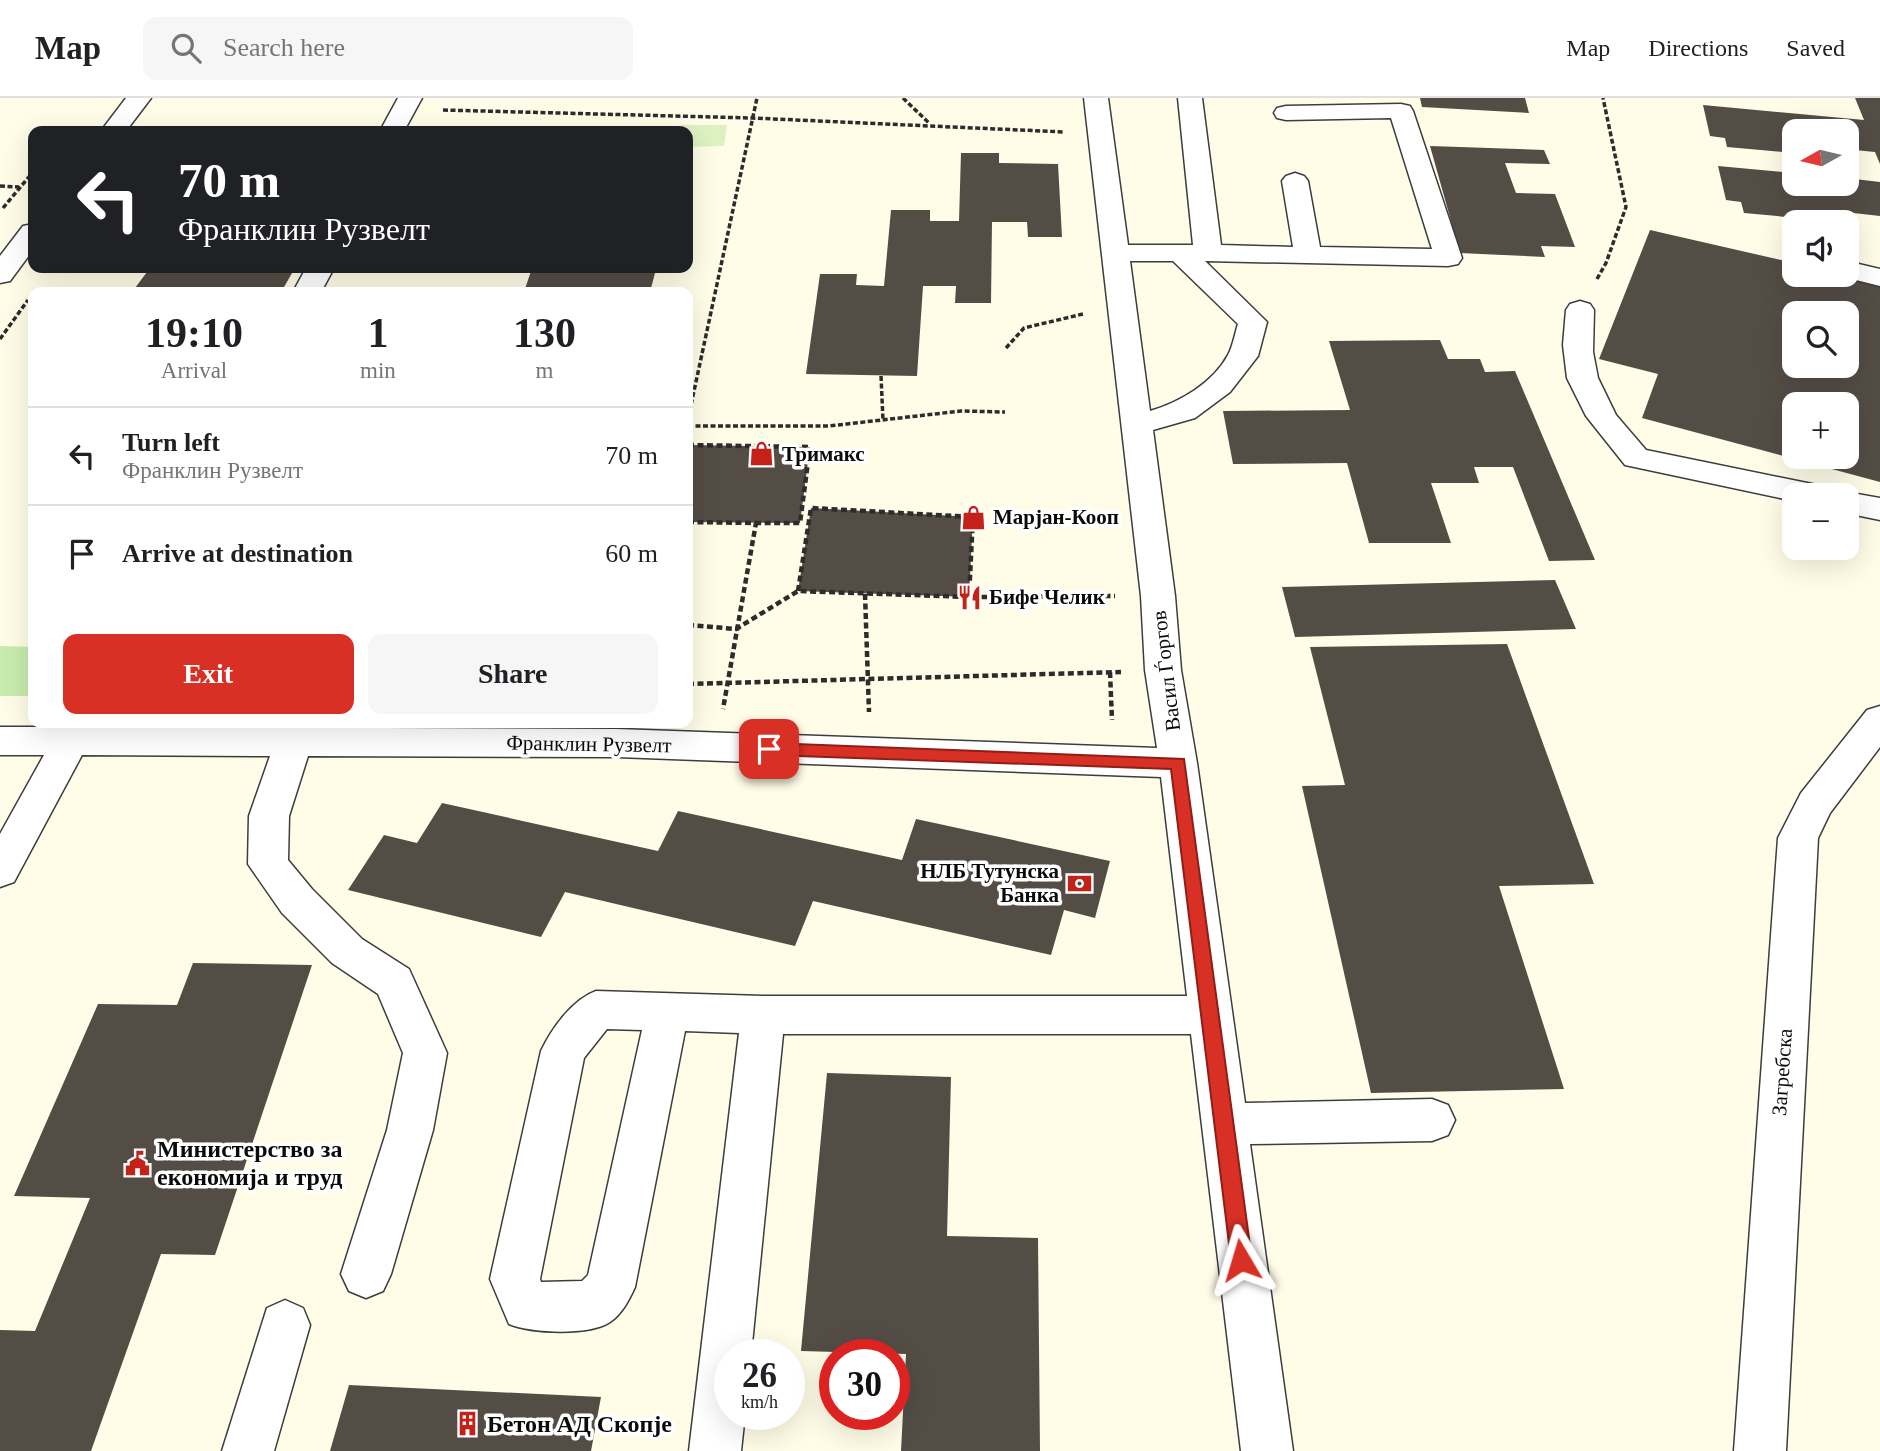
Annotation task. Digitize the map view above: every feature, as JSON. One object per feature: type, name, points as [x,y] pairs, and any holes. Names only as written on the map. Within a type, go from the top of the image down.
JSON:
[{"type":"street","points":[[117,126],[139,98]]},
{"type":"street","points":[[1136,425],[1184,411],[1219,386],[1244,356],[1253,322],[1194,253],[1190,98]]},
{"type":"street","points":[[396,126],[407,104]]},
{"type":"street","points":[[1115,253],[1448,258],[1402,111],[1286,113]]},
{"type":"street","name":"Васил Ѓоргов","points":[[1098,116],[1158,596],[1163,670],[1178,764],[1267,1451]]},
{"type":"street","points":[[1295,181],[1308,257]]},
{"type":"street","points":[[0,275],[28,239]]},
{"type":"street","points":[[1859,272],[1880,278]]},
{"type":"street","points":[[1580,310],[1579,365],[1597,409],[1619,443],[1636,458],[1782,488]]},
{"type":"street","points":[[1859,505],[1880,509]]},
{"type":"street","name":"Загребска","points":[[1760,1451],[1798,838],[1815,804],[1880,720]]},
{"type":"street","points":[[0,871],[75,733]]},
{"type":"street","name":"Франклин Рузвелт","points":[[0,741],[75,733],[294,741],[617,743],[1178,764]]},
{"type":"street","points":[[294,741],[269,816],[268,864],[297,901],[347,951],[394,982],[425,1053],[410,1130],[366,1274]]},
{"type":"street","points":[[667,1013],[610,1287],[593,1306],[527,1307],[515,1279],[564,1051],[596,1010],[763,1016],[1210,1015]]},
{"type":"street","points":[[715,1451],[763,1016]]},
{"type":"street","points":[[1223,1124],[1432,1121]]},
{"type":"street","points":[[247,1451],[285,1325]]},
{"type":"path","points":[[693,395],[757,98]]},
{"type":"path","points":[[903,98],[932,125]]},
{"type":"path","points":[[1580,310],[1606,263],[1626,207],[1603,98]]},
{"type":"path","points":[[407,104],[932,125],[1098,116]]},
{"type":"path","points":[[0,211],[28,178]]},
{"type":"path","points":[[0,186],[20,187]]},
{"type":"path","points":[[1006,348],[1024,328],[1071,318],[1121,302]]},
{"type":"path","points":[[881,376],[883,420]]},
{"type":"path","points":[[693,426],[829,426],[961,411],[1005,412]]},
{"type":"path","points":[[693,445],[810,447],[800,523],[693,522]]},
{"type":"path","points":[[799,592],[811,508],[973,517],[969,597]]},
{"type":"path","points":[[719,747],[726,683],[756,523]]},
{"type":"path","points":[[693,625],[736,629],[799,592],[969,597],[1158,596]]},
{"type":"path","points":[[865,594],[870,681],[868,753]]},
{"type":"path","points":[[693,684],[870,681],[1163,670]]},
{"type":"green space","points":[[727,125],[724,146],[693,147],[693,126],[681,126]]},
{"type":"green space","points":[[0,646],[28,647],[28,696],[0,696]]},
{"type":"building","points":[[1420,98],[1525,98],[1529,113],[1422,107]]},
{"type":"building","points":[[1855,98],[1880,98],[1880,164],[1875,152],[1859,150],[1859,120],[1864,120]]},
{"type":"building","points":[[1703,105],[1853,119],[1782,119],[1782,152],[1727,147],[1725,138],[1710,136]]},
{"type":"building","points":[[1430,146],[1544,150],[1550,164],[1505,163],[1516,193],[1555,194],[1575,247],[1541,246],[1545,257],[1460,253]]},
{"type":"building","points":[[961,153],[999,153],[999,163],[1058,164],[1062,237],[1028,237],[1027,222],[992,222],[991,303],[955,303],[956,286],[923,286],[917,376],[806,374],[820,274],[857,274],[856,285],[884,286],[891,210],[930,210],[930,221],[959,221]]},
{"type":"building","points":[[1718,166],[1782,172],[1782,196],[1859,196],[1859,180],[1880,182],[1880,216],[1859,214],[1859,210],[1782,210],[1782,217],[1744,213],[1741,202],[1726,200]]},
{"type":"building","points":[[1650,230],[1782,260],[1782,287],[1859,287],[1859,279],[1880,284],[1880,482],[1832,469],[1859,469],[1859,392],[1782,392],[1782,456],[1642,418],[1658,374],[1599,359]]},
{"type":"building","points":[[146,273],[292,273],[284,287],[136,287]]},
{"type":"building","points":[[530,273],[655,273],[651,287],[526,287]]},
{"type":"building","points":[[1440,340],[1448,359],[1480,359],[1485,372],[1515,371],[1595,560],[1549,561],[1513,467],[1474,467],[1479,483],[1431,483],[1451,543],[1369,543],[1347,463],[1233,464],[1223,411],[1350,410],[1329,341]]},
{"type":"building","points":[[693,445],[810,447],[800,523],[693,522]]},
{"type":"building","points":[[811,508],[973,517],[969,597],[798,591]]},
{"type":"building","points":[[1555,580],[1576,629],[1295,637],[1282,587]]},
{"type":"building","points":[[1507,644],[1594,884],[1499,886],[1564,1089],[1371,1093],[1302,786],[1345,785],[1310,647]]},
{"type":"building","points":[[442,803],[658,851],[678,811],[902,860],[916,819],[1110,861],[1095,918],[1064,910],[1051,955],[813,901],[795,946],[565,892],[541,937],[348,890],[384,835],[417,843]]},
{"type":"building","name":"Министерство за економија и труд","points":[[193,963],[312,965],[215,1255],[161,1254],[91,1451],[0,1451],[0,1330],[35,1331],[90,1198],[14,1196],[98,1004],[177,1005]]},
{"type":"building","points":[[827,1073],[951,1077],[947,1236],[1038,1238],[1040,1451],[901,1451],[902,1430],[910,1430],[910,1339],[819,1339],[819,1352],[805,1351],[805,1339],[802,1339]]},
{"type":"building","name":"Бетон АД Скопје","points":[[349,1385],[601,1397],[591,1451],[330,1451]]},
{"type":"place","name":"Тримакс","points":[[762,454]]},
{"type":"place","name":"Марјан-Кооп","points":[[973,517]]},
{"type":"place","name":"Бифе Челик","points":[[969,597]]},
{"type":"place","name":"НЛБ Тутунска Банка","points":[[1079,883]]},
{"type":"place","name":"Министерство за економија и труд","points":[[137,1163]]},
{"type":"place","name":"Бетон АД Скопје","points":[[467,1424]]},
{"type":"route","points":[[769,749],[1178,764],[1241,1260]]}]
